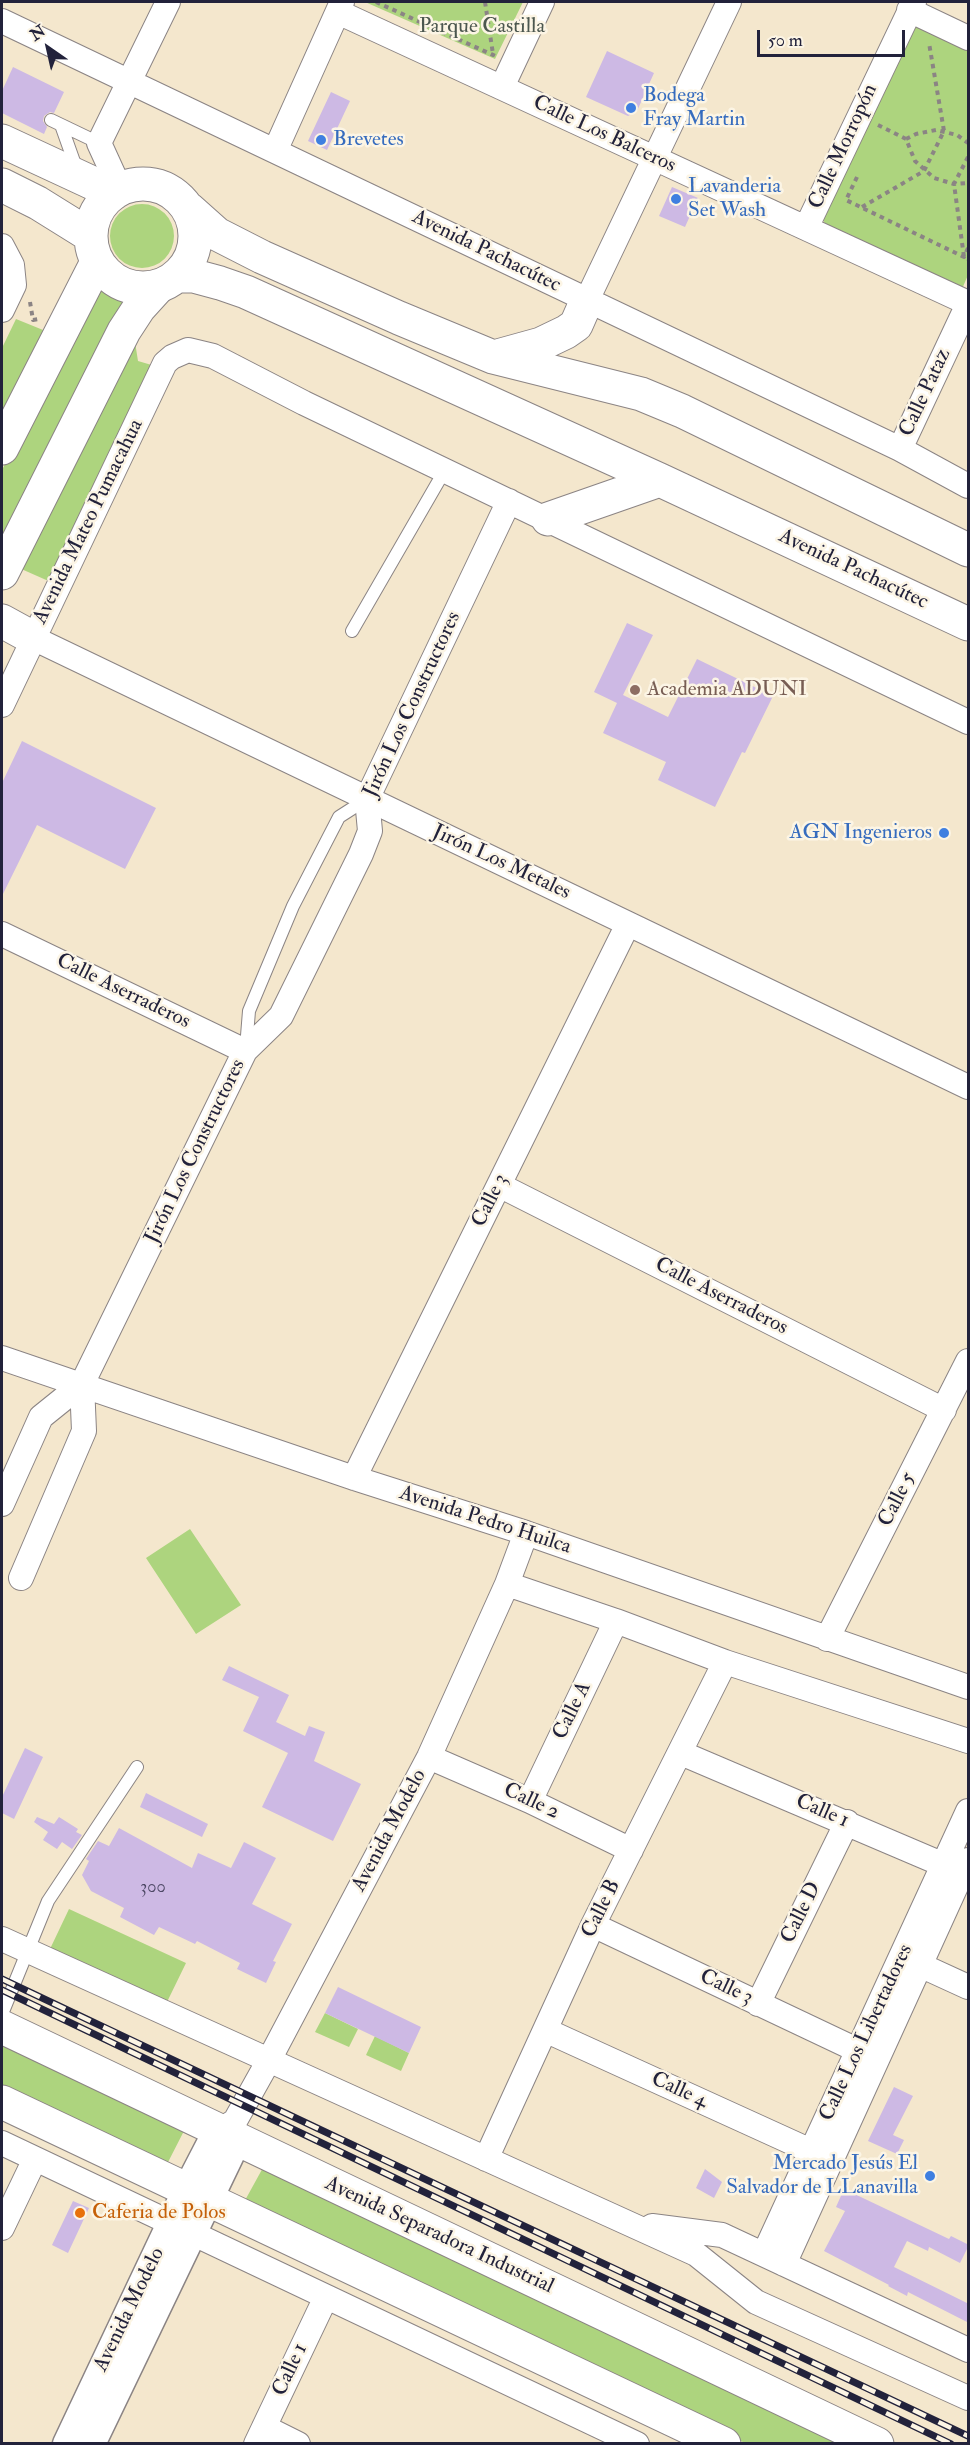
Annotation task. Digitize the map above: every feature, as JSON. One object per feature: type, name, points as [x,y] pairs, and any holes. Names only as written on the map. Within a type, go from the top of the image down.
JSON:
[{"type":"main road","points":[[2,141],[113,194]]},
{"type":"main road","points":[[2,162],[75,193],[113,194],[140,183],[155,184],[174,194],[217,234],[262,257],[493,357],[640,394],[682,411],[969,550]]},
{"type":"main road","points":[[2,185],[38,203],[93,249],[106,274],[118,282],[145,288],[168,281]]},
{"type":"main road","points":[[2,448],[93,249],[95,216],[113,194]]},
{"type":"main road","points":[[2,208],[93,249]]},
{"type":"main road","points":[[2,573],[124,331],[140,308],[190,260],[196,239],[193,218],[189,209]]},
{"type":"main road","name":"Avenida Pachacútec","points":[[168,281],[194,276],[246,292],[660,480],[969,624]]},
{"type":"main road","points":[[493,357],[541,344],[566,332],[576,324],[587,300]]},
{"type":"main road","points":[[548,519],[660,480]]},
{"type":"main road","points":[[2,621],[33,638]]},
{"type":"main road","name":"Avenida Separadora Industrial","points":[[2,2027],[230,2131],[877,2444]]},
{"type":"main road","points":[[2,2102],[724,2444]]},
{"type":"street","points":[[113,194],[99,143],[168,2]]},
{"type":"street","points":[[502,87],[542,2]]},
{"type":"street","points":[[587,300],[729,2]]},
{"type":"street","points":[[911,6],[969,38]]},
{"type":"street","name":"Calle Morropón","points":[[806,228],[870,121],[911,6]]},
{"type":"street","points":[[275,151],[340,7]]},
{"type":"street","name":"Calle Los Balceros","points":[[340,7],[502,87],[969,304]]},
{"type":"street","name":"Avenida Pachacútec","points":[[2,21],[900,450],[969,486]]},
{"type":"street","points":[[2,246],[12,264],[14,285],[2,310]]},
{"type":"street","name":"Calle Pataz","points":[[900,450],[969,304]]},
{"type":"street","name":"Avenida Mateo Pumacahua","points":[[2,705],[165,363],[172,357],[188,350],[213,356],[445,470]]},
{"type":"street","points":[[445,470],[969,722]]},
{"type":"street","name":"Jirón Los Constructores","points":[[2,1504],[41,1416],[82,1384],[245,1051],[280,1016],[361,854],[370,831],[367,799],[509,501]]},
{"type":"street","name":"Jirón Los Metales","points":[[33,638],[969,1087]]},
{"type":"street","name":"Calle 3","points":[[354,1478],[628,924]]},
{"type":"street","name":"Calle Aserraderos","points":[[2,934],[245,1051]]},
{"type":"street","name":"Calle Aserraderos","points":[[499,1185],[944,1410]]},
{"type":"street","name":"Avenida Pedro Huilca","points":[[2,1358],[354,1478],[526,1533],[969,1687]]},
{"type":"street","name":"Calle 5","points":[[827,1639],[969,1361]]},
{"type":"street","points":[[21,1578],[84,1431],[82,1384]]},
{"type":"street","name":"Avenida Modelo","points":[[91,2444],[197,2194],[429,1757],[507,1584],[526,1533]]},
{"type":"street","points":[[507,1584],[726,1662],[969,1741]]},
{"type":"street","name":"Calle A","points":[[530,1801],[616,1621]]},
{"type":"street","name":"Calle B","points":[[486,2159],[592,1925],[726,1662]]},
{"type":"street","name":"Calle 1","points":[[681,1753],[958,1866]]},
{"type":"street","name":"Calle 2","points":[[429,1757],[530,1801],[631,1850]]},
{"type":"street","name":"Calle Los Libertadores","points":[[774,2259],[920,1965],[958,1866],[969,1811]]},
{"type":"street","name":"Calle D","points":[[758,2004],[847,1822]]},
{"type":"street","name":"Calle Los Libertadores","points":[[774,2259],[813,2152],[859,2051],[958,1866]]},
{"type":"street","name":"Calle 3","points":[[592,1925],[859,2051]]},
{"type":"street","points":[[2,1939],[696,2254],[756,2302],[969,2398]]},
{"type":"street","points":[[920,1965],[969,1987]]},
{"type":"street","name":"Calle 4","points":[[545,2030],[813,2152]]},
{"type":"street","points":[[2,2143],[326,2297],[595,2435],[637,2444]]},
{"type":"street","points":[[2,2228],[35,2159]]},
{"type":"street","points":[[629,2223],[722,2235],[969,2350]]},
{"type":"street","name":"Avenida Modelo","points":[[67,2444],[181,2228]]},
{"type":"street","name":"Calle 1","points":[[260,2435],[326,2297]]},
{"type":"street","points":[[260,2435],[298,2444]]},
{"type":"lane","points":[[80,177],[56,123],[99,143]]},
{"type":"lane","points":[[352,631],[445,470]]},
{"type":"lane","points":[[245,1051],[249,1011],[293,906],[339,818],[367,799]]},
{"type":"lane","points":[[2,2014],[48,1901],[137,1767]]},
{"type":"path","points":[[376,2],[493,55]]},
{"type":"path","points":[[484,2],[493,55],[502,87]]},
{"type":"path","points":[[861,208],[924,171],[944,131],[928,38],[938,43]]},
{"type":"path","points":[[493,55],[498,44]]},
{"type":"path","points":[[870,121],[885,116]]},
{"type":"path","points":[[870,121],[876,137]]},
{"type":"path","points":[[870,121],[906,139],[915,161],[934,178],[954,184],[969,183]]},
{"type":"path","points":[[906,139],[926,131],[944,131],[957,135],[969,143]]},
{"type":"path","points":[[966,258],[954,184],[969,157]]},
{"type":"path","points":[[861,169],[846,200],[966,258]]},
{"type":"path","points":[[966,258],[969,248]]},
{"type":"green space","name":"Parque Castilla","points":[[365,2],[523,2],[495,59]]},
{"type":"green space","points":[[916,20],[968,44],[968,275],[962,289],[825,225],[823,218]]},
{"type":"green space","points":[[136,204],[148,204],[165,213],[172,224],[174,236],[172,248],[165,259],[148,268],[136,268],[124,263],[115,254],[110,242],[110,230],[115,218],[124,209]]},
{"type":"green space","points":[[102,275],[128,289],[140,291],[2,569],[2,470]]},
{"type":"green space","points":[[16,319],[48,332],[2,428],[2,348]]},
{"type":"green space","points":[[135,342],[138,361],[155,366],[53,583],[19,568]]},
{"type":"green space","points":[[190,1529],[241,1605],[196,1634],[146,1558]]},
{"type":"green space","points":[[69,1909],[186,1963],[167,2002],[50,1949]]},
{"type":"green space","points":[[325,2013],[358,2029],[349,2047],[315,2032]]},
{"type":"green space","points":[[375,2036],[409,2053],[401,2071],[366,2055]]},
{"type":"green space","points":[[2,2042],[186,2127],[164,2170],[2,2091]]},
{"type":"green space","points":[[265,2164],[851,2443],[745,2443],[243,2204]]},
{"type":"building","points":[[607,51],[654,73],[637,111],[628,116],[586,97]]},
{"type":"building","points":[[13,67],[64,92],[54,113],[50,112],[44,116],[43,121],[47,127],[44,134],[2,113],[2,91]]},
{"type":"building","points":[[331,92],[350,101],[327,150],[308,141]]},
{"type":"building","points":[[672,187],[698,198],[685,227],[659,216]]},
{"type":"building","points":[[627,623],[653,635],[623,695],[668,717],[697,659],[773,696],[715,807],[658,780],[666,762],[603,733],[617,703],[594,692]]},
{"type":"building","points":[[22,741],[156,808],[125,869],[37,825],[2,896],[2,783]]},
{"type":"building","points":[[229,1666],[289,1695],[276,1722],[305,1736],[309,1726],[325,1732],[314,1761],[361,1784],[333,1841],[262,1807],[288,1753],[243,1731],[259,1697],[222,1680]]},
{"type":"building","points":[[25,1748],[43,1757],[14,1819],[2,1813],[2,1797]]},
{"type":"building","points":[[146,1793],[208,1824],[202,1837],[140,1807]]},
{"type":"building","points":[[37,1817],[54,1824],[59,1817],[78,1829],[76,1832],[82,1835],[72,1849],[62,1842],[57,1849],[43,1840],[48,1832],[34,1822]]},
{"type":"building","points":[[119,1828],[192,1868],[198,1853],[231,1868],[244,1842],[276,1858],[252,1904],[292,1924],[273,1961],[276,1962],[266,1983],[237,1969],[240,1963],[197,1941],[195,1944],[159,1927],[154,1935],[120,1917],[124,1908],[91,1891],[82,1875],[89,1861],[86,1859],[98,1841],[109,1846]]},
{"type":"building","points":[[338,1987],[421,2027],[409,2053],[325,2013]]},
{"type":"building","points":[[894,2087],[913,2096],[893,2135],[904,2140],[897,2154],[868,2141]]},
{"type":"building","points":[[705,2169],[722,2182],[714,2198],[696,2188]]},
{"type":"building","points":[[844,2189],[949,2239],[951,2236],[969,2245],[960,2263],[929,2247],[928,2251],[907,2241],[894,2267],[969,2304],[969,2323],[908,2292],[907,2296],[824,2251],[845,2211],[836,2207]]},
{"type":"building","points":[[73,2201],[89,2208],[68,2253],[52,2245]]},
{"type":"railway","points":[[2,1979],[968,2436]]},
{"type":"railway","points":[[2,1990],[951,2444]]},
{"type":"place","name":"Bodega Fray Martin","points":[[631,108]]},
{"type":"place","name":"Brevetes","points":[[321,140]]},
{"type":"place","name":"Lavanderia Set Wash","points":[[676,199]]},
{"type":"place","name":"Academia ADUNI","points":[[635,690]]},
{"type":"place","name":"AGN Ingenieros","points":[[944,833]]},
{"type":"place","name":"Mercado Jesús El Salvador de LLanavilla","points":[[930,2176]]},
{"type":"place","name":"Caferia de Polos","points":[[80,2213]]}]
